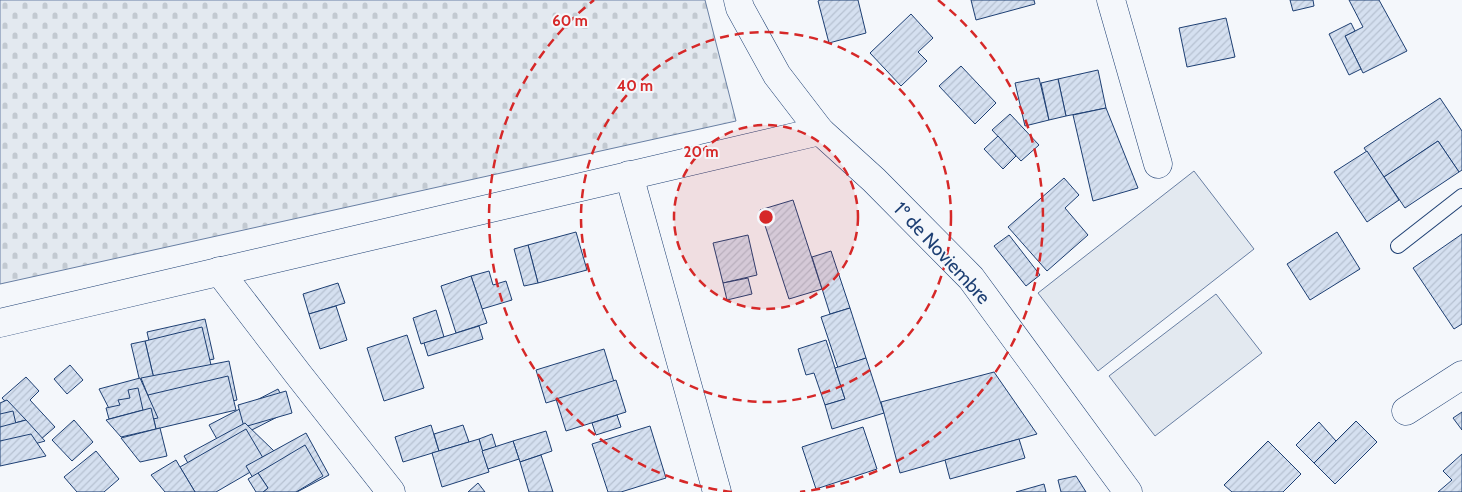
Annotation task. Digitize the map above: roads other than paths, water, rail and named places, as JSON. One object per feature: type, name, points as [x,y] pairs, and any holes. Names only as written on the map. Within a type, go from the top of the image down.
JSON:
[{"type":"street","name":"1º de Noviembre","points":[[738,0],[740,8],[777,76],[820,131],[874,180],[971,278],[1128,492]]},
{"type":"street","points":[[1110,0],[1158,164]]},
{"type":"street","points":[[0,323],[820,131]]},
{"type":"street","points":[[630,175],[718,492]]},
{"type":"street","points":[[219,271],[391,492]]},
{"type":"street","points":[[1406,411],[1462,375]]},
{"type":"lane","points":[[1398,246],[1462,196]]}]
